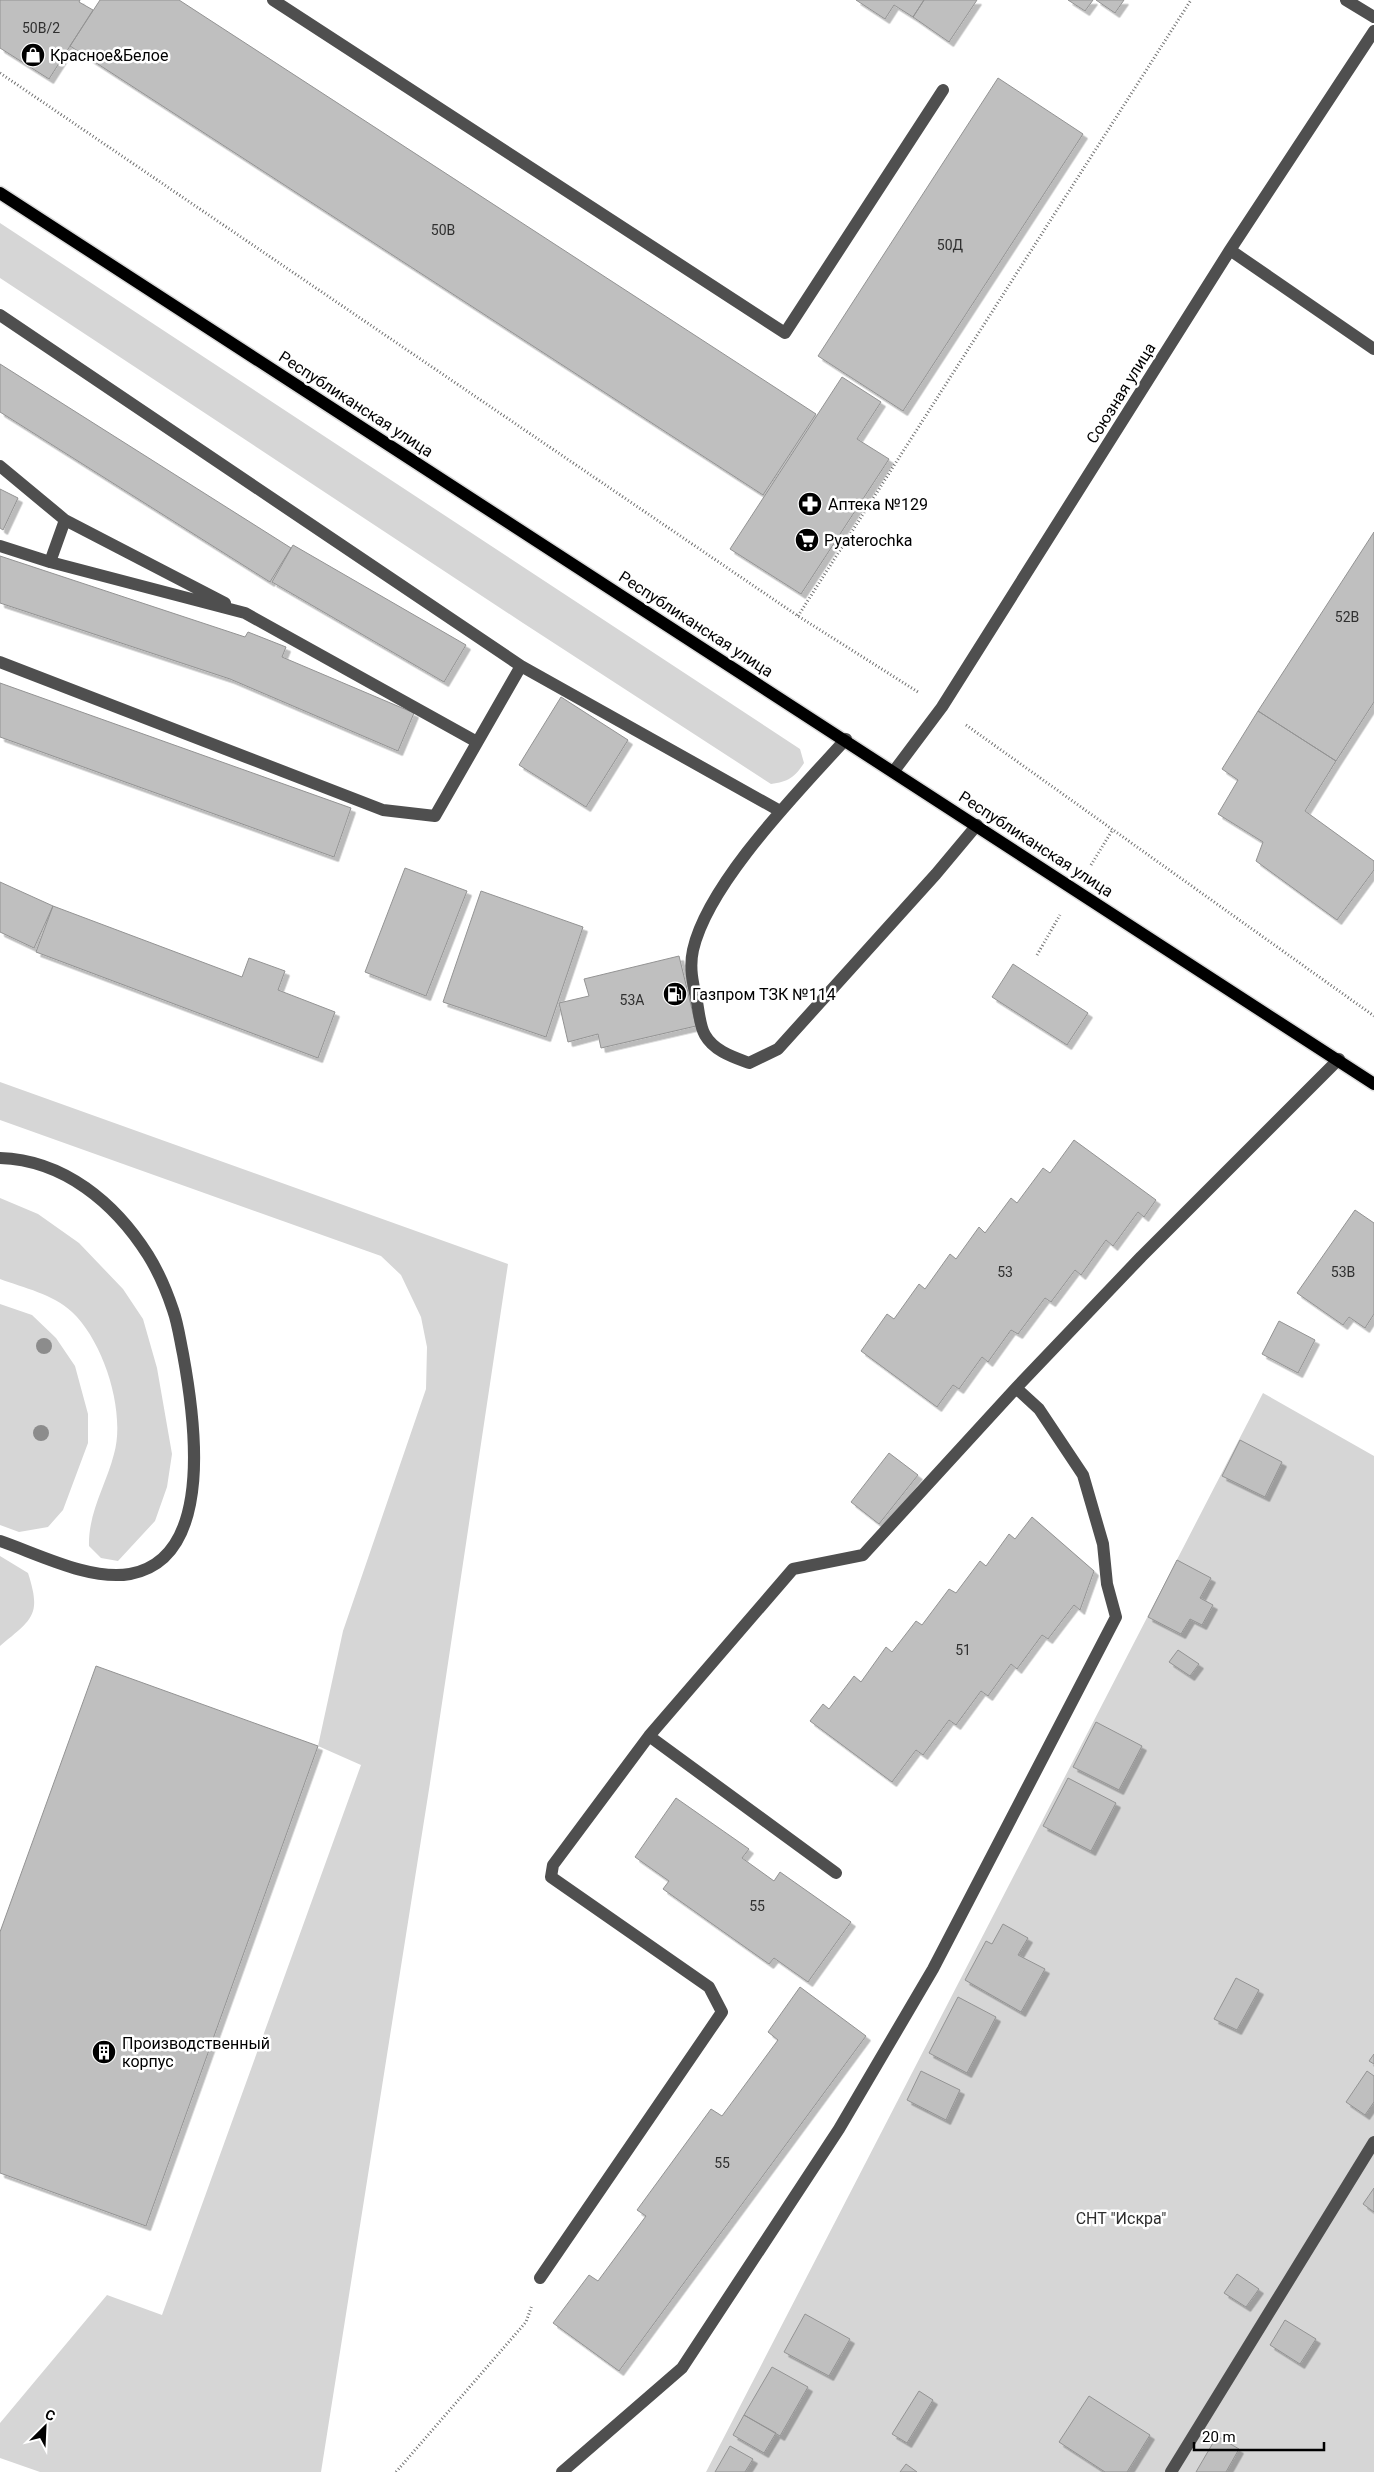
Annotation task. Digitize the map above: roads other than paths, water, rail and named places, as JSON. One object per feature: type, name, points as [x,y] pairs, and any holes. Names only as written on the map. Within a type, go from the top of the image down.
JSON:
[{"type":"main road","name":"Республиканская улица","points":[[0,193],[846,739],[1339,1059],[1374,1084]]},
{"type":"street","points":[[273,0],[785,333],[943,90]]},
{"type":"street","points":[[1346,0],[1374,17]]},
{"type":"street","name":"Союзная улица","points":[[894,771],[942,707],[1230,250],[1374,31]]},
{"type":"street","points":[[1230,250],[1374,349]]},
{"type":"street","points":[[0,315],[521,666],[780,811]]},
{"type":"street","points":[[0,466],[65,520],[245,613],[477,742]]},
{"type":"street","points":[[50,562],[65,520]]},
{"type":"street","points":[[0,546],[50,562],[245,613]]},
{"type":"street","points":[[0,662],[383,810],[435,816],[521,666]]},
{"type":"street","points":[[846,739],[780,811],[733,872],[703,919],[693,950],[690,971],[704,1035],[723,1053],[749,1063],[778,1049],[936,874],[977,825]]},
{"type":"street","points":[[540,2278],[722,2012],[709,1987],[552,1877],[553,1865],[649,1736],[793,1569],[864,1555],[1016,1388],[1141,1257],[1339,1059]]},
{"type":"street","points":[[0,1158],[22,1159],[71,1177],[113,1209],[148,1256],[174,1310],[189,1385],[194,1449],[192,1497],[186,1522],[174,1546],[156,1563],[132,1574],[106,1576],[0,1541]]},
{"type":"street","points":[[562,2472],[682,2368],[839,2129],[933,1969],[1116,1617],[1107,1584],[1103,1544],[1083,1475],[1038,1409],[1016,1388]]},
{"type":"street","points":[[649,1736],[836,1874]]},
{"type":"street","points":[[1171,2472],[1374,2142]]},
{"type":"place","name":"Красное&Белое","points":[[33,55]]},
{"type":"place","name":"Аптека №129","points":[[810,504]]},
{"type":"place","name":"Pyaterochka","points":[[807,540]]},
{"type":"place","name":"Газпром ТЗК №114","points":[[675,994]]},
{"type":"place","name":"Производственный корпус","points":[[104,2052]]},
{"type":"park label","name":"СНТ \"Искра\"","points":[[1121,2218]]}]
